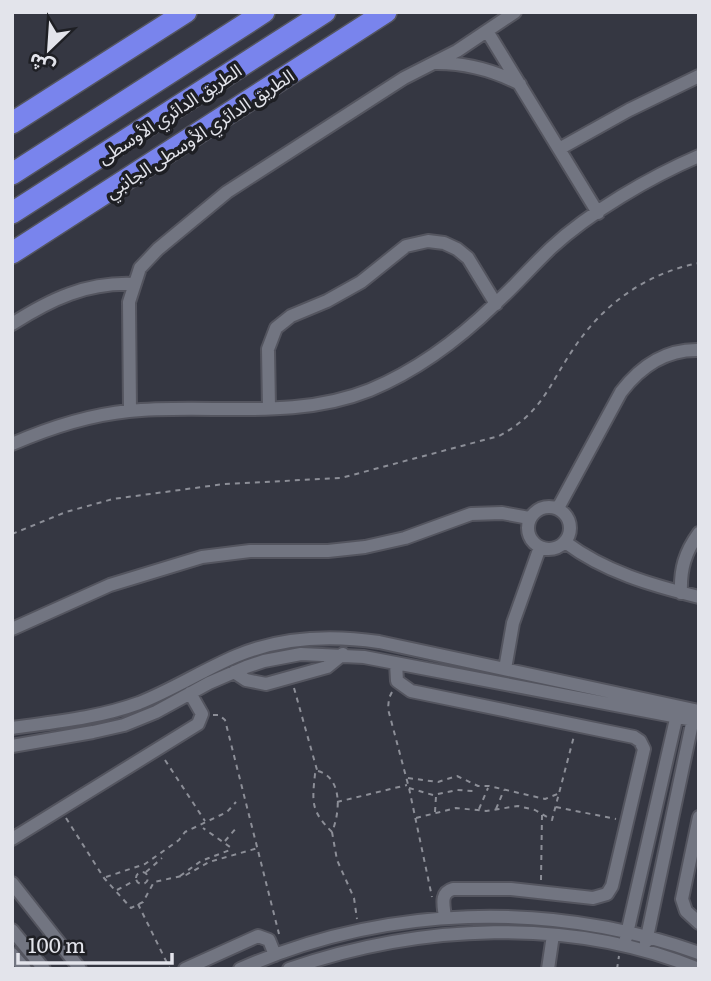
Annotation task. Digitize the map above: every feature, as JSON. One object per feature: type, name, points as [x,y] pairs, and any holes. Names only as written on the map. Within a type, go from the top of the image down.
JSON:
[{"type":"highway","points":[[12,123],[186,12]]},
{"type":"highway","name":"الطريق الدائري الأوسطى","points":[[12,174],[264,12]]},
{"type":"highway","name":"الطريق الدائري الأوسطى","points":[[12,213],[325,12]]},
{"type":"highway","name":"الطريق الدائري الأوسطى الجانبي","points":[[12,253],[386,12]]},
{"type":"street","points":[[130,411],[128,314],[140,268],[158,249],[227,192],[404,78],[437,63],[515,12]]},
{"type":"street","points":[[487,31],[598,213]]},
{"type":"street","points":[[437,63],[477,66],[520,85]]},
{"type":"street","points":[[559,149],[628,110],[699,76]]},
{"type":"street","points":[[12,444],[71,423],[130,411],[301,407],[331,403],[388,382],[444,349],[496,304],[551,248],[598,213],[672,168],[699,156]]},
{"type":"street","points":[[269,408],[268,349],[276,328],[291,316],[327,302],[361,282],[406,246],[428,241],[444,243],[457,249],[468,258],[496,304]]},
{"type":"street","points":[[12,324],[69,293],[98,285],[134,284]]},
{"type":"street","points":[[558,508],[631,378],[659,358],[699,350]]},
{"type":"street","points":[[542,507],[558,508],[567,516],[570,526],[565,542],[551,549],[540,547],[528,535],[529,518],[542,507]]},
{"type":"street","points":[[12,629],[110,585],[202,557],[250,551],[328,551],[365,547],[405,538],[456,518],[487,512],[529,518]]},
{"type":"street","points":[[681,593],[684,560],[699,533]]},
{"type":"street","points":[[565,542],[610,569],[654,586],[699,597]]},
{"type":"street","points":[[505,669],[516,612],[540,547]]},
{"type":"street","points":[[12,728],[122,709],[271,644],[343,638],[370,640],[505,669],[615,700],[696,716],[645,943]]},
{"type":"street","points":[[12,746],[93,733],[124,725],[156,712],[234,672],[264,661],[311,653],[343,654],[396,663],[568,698],[615,700]]},
{"type":"street","points":[[234,672],[259,684],[327,667],[343,654]]},
{"type":"street","points":[[396,663],[395,676],[401,685],[411,691],[634,737],[643,745],[612,886],[607,894],[593,898],[540,891],[450,889],[443,899],[441,918]]},
{"type":"street","points":[[12,839],[196,726],[202,718],[201,711],[190,693]]},
{"type":"street","points":[[568,698],[570,724]]},
{"type":"street","points":[[626,938],[677,712]]},
{"type":"street","points":[[699,817],[682,899],[686,911],[699,923]]},
{"type":"street","points":[[627,821],[652,827]]},
{"type":"street","points":[[12,883],[80,969]]},
{"type":"street","points":[[240,969],[279,953],[359,930],[441,918],[524,917],[576,922],[645,943],[699,953]]},
{"type":"street","points":[[12,930],[44,969]]},
{"type":"street","points":[[289,969],[364,947],[471,933],[626,938]]},
{"type":"street","points":[[548,969],[553,935]]},
{"type":"street","points":[[32,954],[54,936]]},
{"type":"street","points":[[184,969],[258,936],[269,940],[279,953]]},
{"type":"street","points":[[645,943],[693,968]]},
{"type":"street","points":[[12,954],[25,969]]},
{"type":"path","points":[[12,534],[66,512],[113,499],[224,484],[341,478],[499,436],[533,412],[584,333],[624,295],[637,285],[670,270],[699,263]]},
{"type":"path","points":[[291,677],[318,771],[315,774],[313,806],[317,818],[332,832]]},
{"type":"path","points":[[401,685],[392,692],[388,703],[441,918]]},
{"type":"path","points":[[202,718],[219,715],[225,720],[258,848],[279,953]]},
{"type":"path","points":[[415,818],[456,807],[495,810],[518,806],[527,807],[552,820],[561,792],[570,724]]},
{"type":"path","points":[[165,760],[206,822]]},
{"type":"path","points":[[318,771],[332,780],[338,814],[332,832],[337,860],[354,898],[359,930]]},
{"type":"path","points":[[406,778],[435,782],[457,776],[478,786],[545,799],[561,792]]},
{"type":"path","points":[[478,810],[489,786]]},
{"type":"path","points":[[337,802],[408,787],[436,795],[457,790],[473,791]]},
{"type":"path","points":[[495,810],[504,790]]},
{"type":"path","points":[[435,813],[436,795]]},
{"type":"path","points":[[104,878],[145,864],[179,840],[187,831],[227,812],[236,802]]},
{"type":"path","points":[[556,807],[627,821]]},
{"type":"path","points":[[61,810],[104,878],[130,908],[144,901],[152,883],[180,877],[209,862],[258,848]]},
{"type":"path","points":[[540,891],[542,814]]},
{"type":"path","points":[[224,843],[238,826]]},
{"type":"path","points":[[180,877],[201,861],[229,851],[230,847],[203,828]]},
{"type":"path","points":[[146,873],[162,858]]},
{"type":"path","points":[[115,891],[135,881],[139,870],[149,875],[144,885],[135,881]]},
{"type":"path","points":[[138,904],[170,969]]}]
